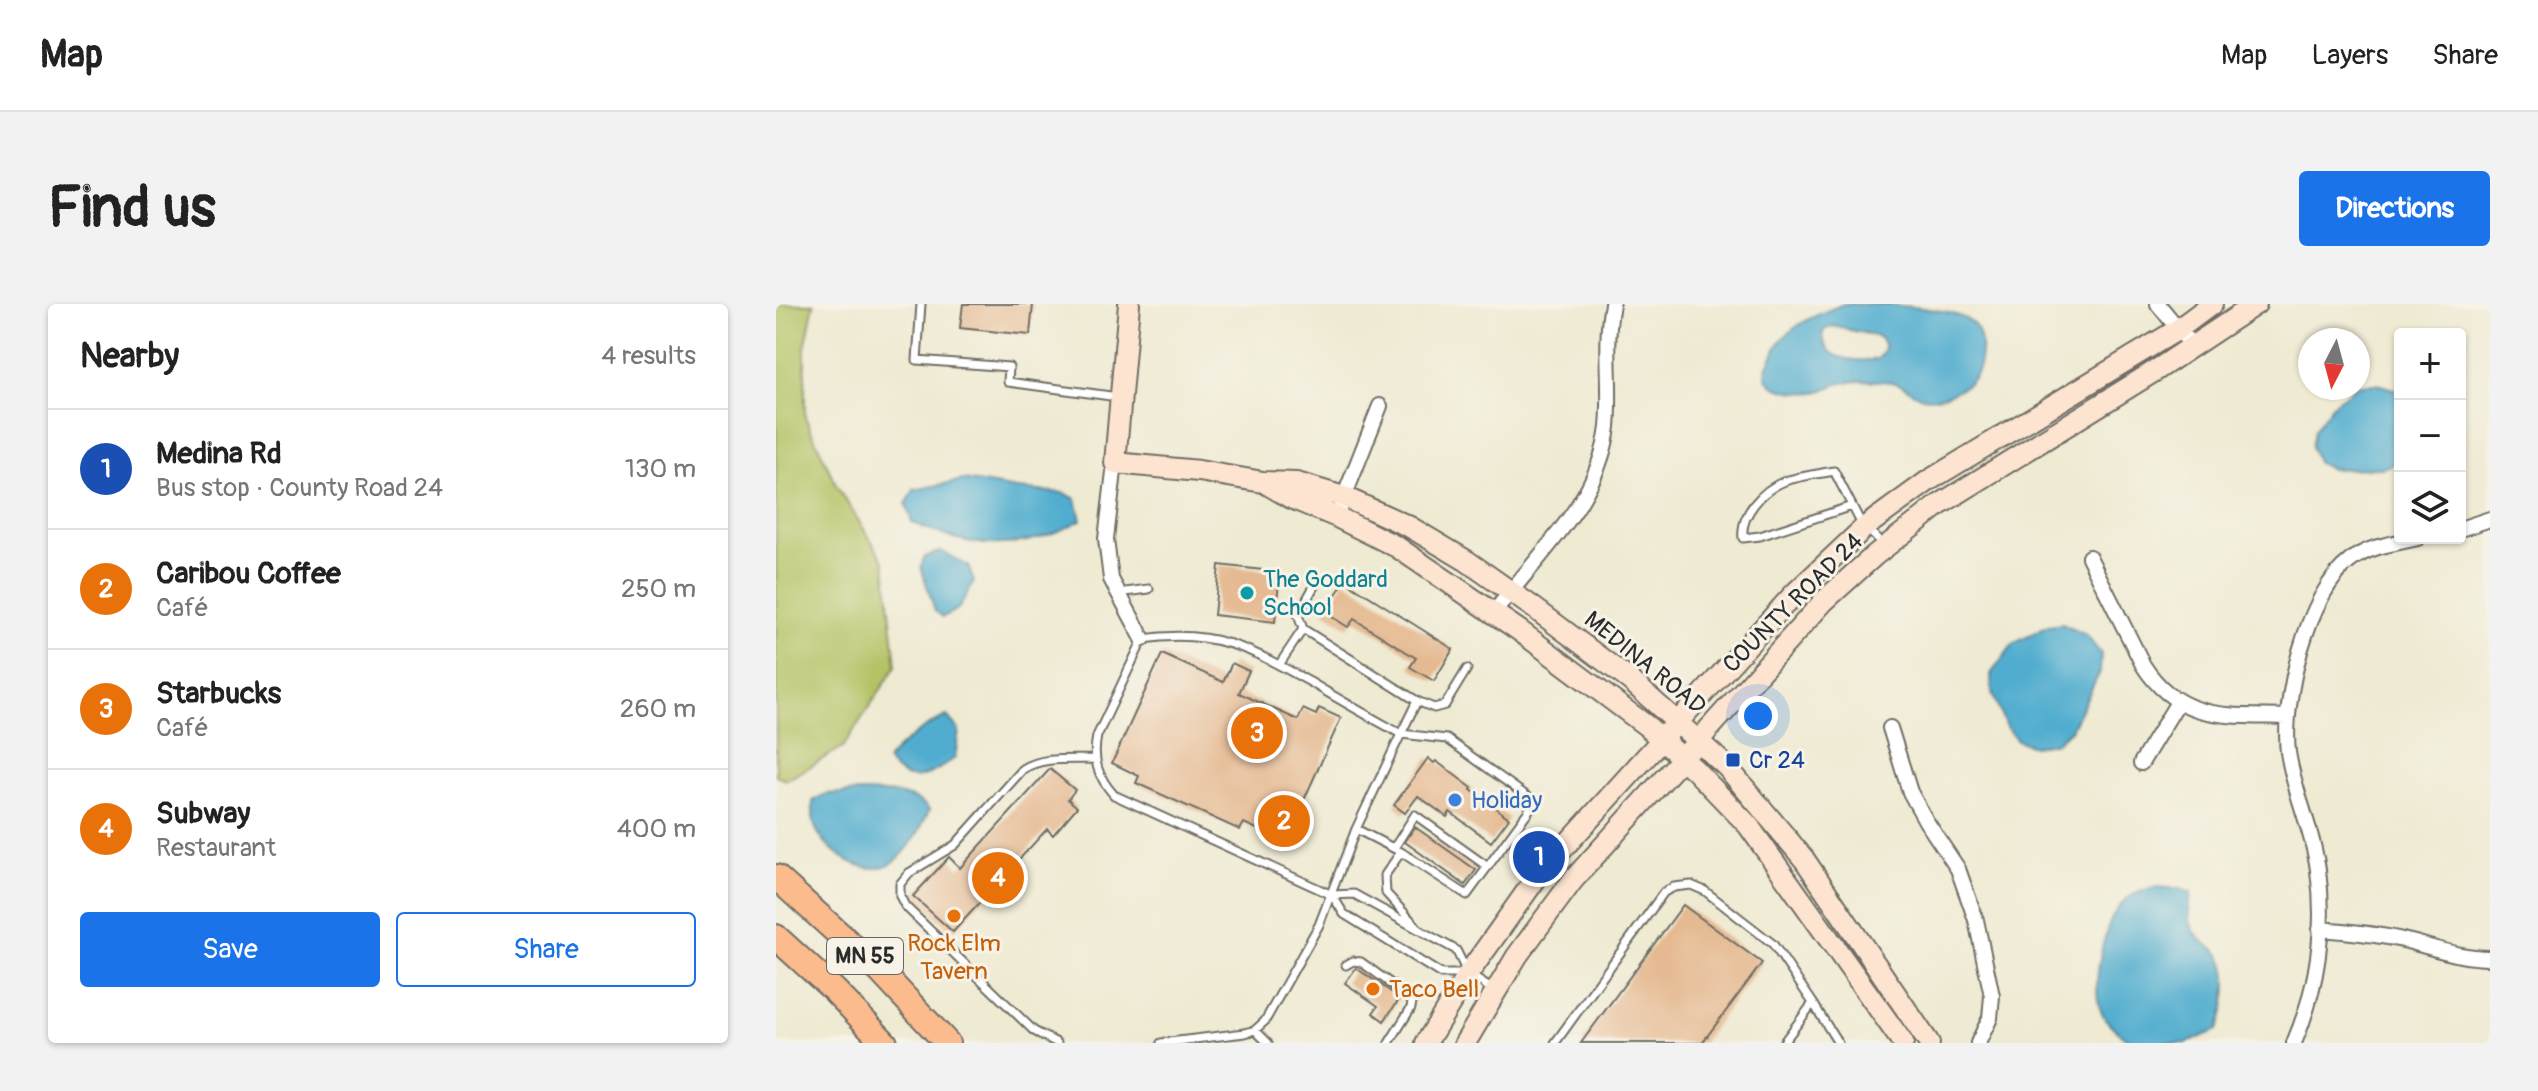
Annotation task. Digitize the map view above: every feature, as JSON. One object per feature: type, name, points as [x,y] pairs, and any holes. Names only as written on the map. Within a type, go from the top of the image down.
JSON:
[{"type":"main road","name":"MN 55","points":[[776,877],[880,971],[947,1043]]},
{"type":"main road","name":"MN 55","points":[[776,937],[835,991],[885,1043]]},
{"type":"street","points":[[1129,304],[1106,539],[1111,579],[1143,639]]},
{"type":"street","points":[[1494,613],[1581,502],[1592,483],[1608,425],[1607,345],[1612,304]]},
{"type":"street","points":[[2158,304],[2193,347]]},
{"type":"street","name":"COUNTY ROAD 24","points":[[1426,1043],[1468,974],[1537,877],[1794,594],[1865,527],[1976,450],[2177,330],[2212,304]]},
{"type":"street","name":"COUNTY ROAD 24","points":[[1465,1043],[1517,956],[1573,880],[1824,601],[1939,505],[2193,347],[2256,304]]},
{"type":"street","points":[[1340,507],[1380,406]]},
{"type":"street","name":"MEDINA ROAD","points":[[1115,463],[1199,471],[1263,482],[1291,498],[1340,507],[1410,527],[1510,591],[1631,681],[1727,767],[1804,859],[1929,1043]]},
{"type":"street","name":"MEDINA ROAD","points":[[1340,507],[1494,613],[1648,727],[1681,758],[1748,825],[1903,1043]]},
{"type":"street","points":[[2466,527],[2490,519]]},
{"type":"street","points":[[2294,1043],[2314,986],[2320,929],[2318,869],[2288,751],[2290,689],[2298,658],[2331,580],[2351,560],[2368,550],[2394,544]]},
{"type":"street","points":[[2089,557],[2143,665],[2153,681],[2178,702],[2211,713],[2287,717]]},
{"type":"street","points":[[2141,763],[2178,702]]},
{"type":"street","points":[[1890,728],[1910,792],[1958,869],[1969,894],[1992,996],[1990,1018],[1978,1043]]},
{"type":"street","points":[[2320,929],[2362,932],[2461,956],[2490,958]]},
{"type":"lane","points":[[921,304],[917,360],[1009,367],[1008,382],[1121,398]]},
{"type":"lane","points":[[1852,506],[1784,529],[1743,538],[1742,527],[1749,511],[1765,493],[1784,482],[1834,471],[1865,527],[1885,547]]},
{"type":"lane","points":[[1317,581],[1298,615],[1303,629],[1417,701],[1434,708],[1445,705],[1467,669]]},
{"type":"lane","points":[[1118,593],[1149,589]]},
{"type":"lane","points":[[1279,665],[1303,629]]},
{"type":"lane","points":[[1356,829],[1397,850],[1467,895],[1535,802],[1447,739],[1401,734],[1249,649],[1209,638],[1143,639],[1097,736],[1094,759],[1100,776],[1114,795],[1332,895],[1354,894],[1456,950],[1468,974]]},
{"type":"lane","points":[[1161,1043],[1255,1030],[1271,1012],[1319,925],[1356,829],[1417,701]]},
{"type":"lane","points":[[1057,1043],[1034,1031],[905,906],[900,896],[900,884],[909,873],[955,845],[1023,769],[1041,761],[1094,759]]},
{"type":"lane","points":[[1421,931],[1386,893],[1385,875],[1415,815],[1488,867]]},
{"type":"lane","points":[[1555,1043],[1664,892],[1691,885],[1705,891],[1773,944],[1838,1043]]},
{"type":"lane","points":[[1332,895],[1344,914],[1441,974],[1468,974],[1496,991]]},
{"type":"lane","points":[[1346,965],[1353,961],[1361,962],[1412,1002],[1389,1043]]},
{"type":"lane","points":[[1783,1043],[1813,1003]]},
{"type":"lane","points":[[1255,1030],[1268,1043]]},
{"type":"green space","points":[[776,304],[814,304],[805,348],[805,417],[837,487],[885,562],[896,666],[843,747],[787,780],[776,776]]},
{"type":"water","points":[[1844,304],[1933,309],[1965,319],[1975,326],[1979,334],[1981,357],[1976,374],[1961,388],[1932,398],[1919,396],[1899,384],[1886,381],[1849,382],[1806,393],[1773,385],[1766,371],[1787,334]],"holes":[[[1832,326],[1877,336],[1882,341],[1883,353],[1878,359],[1860,360],[1834,354],[1824,341],[1823,331]]]},
{"type":"water","points":[[2370,384],[2394,389],[2394,464],[2382,468],[2331,469],[2318,463],[2311,448],[2314,430],[2338,400],[2370,400]]},
{"type":"water","points":[[964,480],[1064,493],[1076,499],[1081,520],[1038,538],[997,544],[955,539],[912,522],[906,504],[914,490]]},
{"type":"water","points":[[941,551],[968,566],[974,582],[958,609],[943,617],[935,611],[921,567],[924,557]]},
{"type":"water","points":[[2062,624],[2086,635],[2101,654],[2100,672],[2071,729],[2055,743],[2033,746],[2018,741],[2006,727],[1992,692],[1991,674],[2013,644],[2048,626]]},
{"type":"water","points":[[947,716],[959,730],[955,758],[920,777],[903,775],[895,770],[887,760],[922,729]]},
{"type":"water","points":[[860,792],[907,796],[929,810],[906,850],[895,861],[884,866],[873,868],[851,862],[831,848],[815,828],[813,801],[826,794]]},
{"type":"water","points":[[2155,887],[2191,893],[2189,915],[2192,927],[2220,954],[2227,973],[2225,1003],[2217,1030],[2187,1043],[2131,1043],[2108,1022],[2099,1005],[2098,969],[2113,917],[2130,897]]},
{"type":"building","points":[[963,304],[1033,304],[1030,335],[960,328]]},
{"type":"building","name":"The Goddard School","points":[[1219,565],[1280,572],[1275,622],[1214,615]]},
{"type":"building","points":[[1345,581],[1453,649],[1434,681],[1410,667],[1416,658],[1354,619],[1348,627],[1324,612]]},
{"type":"building","points":[[1162,654],[1223,682],[1232,663],[1249,671],[1239,693],[1298,720],[1303,709],[1316,715],[1319,708],[1341,718],[1285,842],[1244,823],[1240,830],[1136,783],[1139,776],[1112,763]]},
{"type":"building","name":"Holiday","points":[[1428,758],[1509,818],[1491,842],[1450,812],[1447,817],[1418,796],[1405,813],[1394,805]]},
{"type":"building","points":[[1050,769],[1075,790],[1068,799],[1077,807],[1053,835],[1047,829],[953,932],[913,896],[949,857],[960,868]]},
{"type":"building","name":"Holiday","points":[[1415,827],[1476,870],[1465,885],[1405,842]]},
{"type":"building","points":[[1683,905],[1762,963],[1702,1043],[1581,1043]]},
{"type":"building","name":"Taco Bell","points":[[1356,968],[1400,998],[1384,1021],[1373,1013],[1378,1006],[1345,983]]},
{"type":"place","name":"The Goddard School","points":[[1247,593]]},
{"type":"place","name":"Starbucks","points":[[1257,733]]},
{"type":"place","name":"Cr 24","points":[[1733,760]]},
{"type":"place","name":"Holiday","points":[[1455,800]]},
{"type":"place","name":"Caribou Coffee","points":[[1284,821]]},
{"type":"place","name":"Medina Rd","points":[[1539,857]]},
{"type":"place","name":"Subway","points":[[998,878]]},
{"type":"place","name":"Rock Elm Tavern","points":[[954,916]]},
{"type":"place","name":"Taco Bell","points":[[1373,989]]}]
